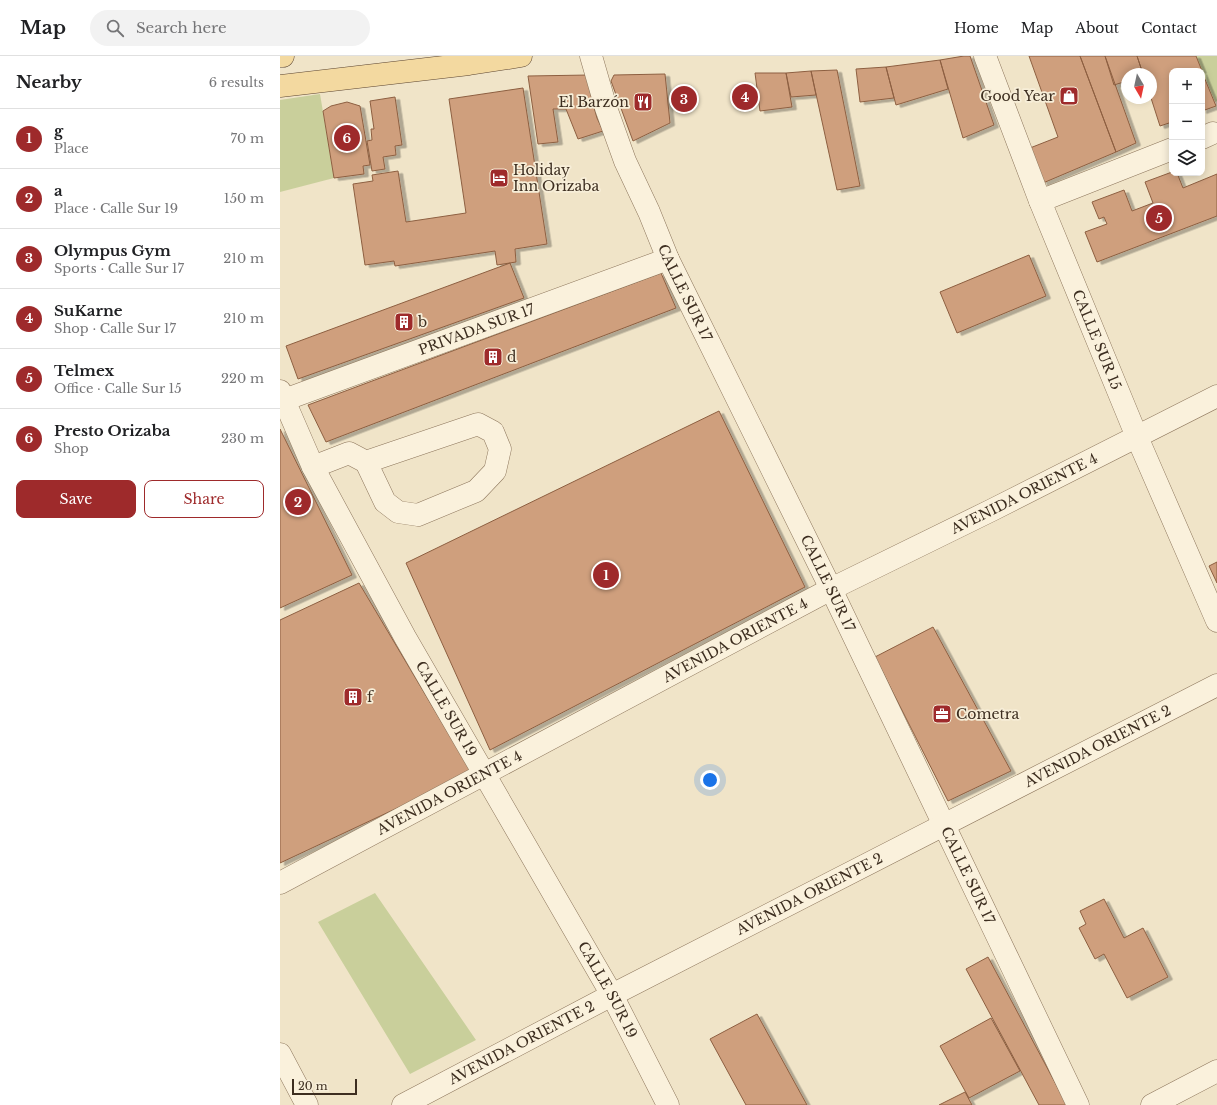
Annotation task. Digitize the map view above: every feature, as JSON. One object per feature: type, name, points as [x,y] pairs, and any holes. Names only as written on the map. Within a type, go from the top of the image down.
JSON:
[{"type":"main road","points":[[280,86],[469,64],[521,56]]},
{"type":"street","name":"CALLE SUR 17","points":[[591,56],[606,108],[625,161],[649,212],[668,259],[831,589],[1078,1105]]},
{"type":"street","name":"CALLE SUR 15","points":[[986,56],[1040,201],[1137,437],[1217,621]]},
{"type":"street","points":[[1040,201],[1169,150]]},
{"type":"street","name":"PRIVADA SUR 17","points":[[282,396],[668,259]]},
{"type":"street","name":"CALLE SUR 19","points":[[282,396],[313,467],[404,637],[612,995],[668,1105]]},
{"type":"street","name":"AVENIDA ORIENTE 4","points":[[280,883],[831,589],[1217,396]]},
{"type":"street","points":[[313,467],[349,453],[366,462],[385,502],[398,512],[418,515],[476,491],[495,471],[500,449],[494,432],[478,424],[366,462]]},
{"type":"street","name":"AVENIDA ORIENTE 2","points":[[403,1105],[612,995],[1217,685]]},
{"type":"street","points":[[280,1054],[307,1105]]},
{"type":"street","points":[[1152,1105],[1217,1071]]},
{"type":"green space","points":[[1196,56],[1217,56],[1217,101],[1215,102],[1205,78],[1205,68],[1201,68]]},
{"type":"green space","points":[[320,94],[334,178],[280,192],[280,100]]},
{"type":"green space","points":[[375,893],[476,1040],[410,1074],[318,922]]},
{"type":"building","points":[[970,56],[994,125],[963,138],[940,60]]},
{"type":"building","name":"Good Year","points":[[1029,56],[1080,56],[1116,152],[1043,183],[1030,148],[1058,137]]},
{"type":"building","points":[[1080,56],[1105,56],[1136,143],[1116,152]]},
{"type":"building","points":[[1105,56],[1137,56],[1141,68],[1121,68],[1121,83],[1114,85]]},
{"type":"building","points":[[1137,56],[1196,56],[1201,68],[1169,68],[1169,123],[1160,126],[1153,104],[1157,104],[1157,68],[1141,68]]},
{"type":"building","points":[[940,60],[948,89],[896,105],[886,67]]},
{"type":"building","points":[[886,67],[894,98],[860,102],[856,69]]},
{"type":"building","points":[[837,70],[860,186],[837,190],[811,71]]},
{"type":"building","points":[[811,71],[816,95],[791,97],[786,73]]},
{"type":"building","points":[[755,73],[786,73],[792,107],[760,111]]},
{"type":"building","name":"El Barzón","points":[[665,74],[670,123],[633,141],[611,81],[614,75]]},
{"type":"building","points":[[589,75],[593,104],[603,131],[578,139],[566,109],[553,109],[558,142],[538,144],[528,76]]},
{"type":"building","points":[[1205,79],[1216,106],[1205,110]]},
{"type":"building","name":"Holiday Inn Orizaba","points":[[523,88],[547,244],[515,249],[516,262],[497,265],[495,251],[395,266],[394,261],[365,265],[353,184],[373,181],[372,175],[398,171],[406,222],[466,213],[449,99]]},
{"type":"building","points":[[395,97],[402,145],[395,146],[396,155],[383,157],[385,169],[372,171],[367,141],[372,140],[371,129],[374,129],[370,101]]},
{"type":"building","points":[[347,102],[360,106],[370,165],[363,166],[364,174],[334,178],[323,111],[331,106]]},
{"type":"building","points":[[1169,173],[1169,176],[1178,176],[1183,188],[1217,174],[1217,216],[1097,262],[1085,232],[1107,224],[1104,217],[1099,219],[1092,202],[1124,190],[1132,211],[1153,203],[1145,182]]},
{"type":"building","points":[[1029,255],[1046,296],[957,333],[940,292]]},
{"type":"building","name":"b","points":[[510,263],[524,298],[298,379],[286,346]]},
{"type":"building","name":"d","points":[[661,273],[676,308],[326,442],[308,405]]},
{"type":"building","points":[[719,411],[805,587],[490,750],[406,563]]},
{"type":"building","points":[[280,429],[352,575],[280,608]]},
{"type":"building","points":[[1217,562],[1217,583],[1209,566]]},
{"type":"building","name":"f","points":[[359,583],[472,773],[280,863],[280,620]]},
{"type":"building","name":"Cometra","points":[[933,627],[1011,771],[948,801],[875,657]]},
{"type":"building","points":[[1104,899],[1124,938],[1143,928],[1168,977],[1127,998],[1104,954],[1095,959],[1079,928],[1086,924],[1080,911]]},
{"type":"building","points":[[988,957],[1067,1105],[1039,1105],[966,969]]},
{"type":"building","points":[[757,1014],[807,1105],[746,1105],[710,1039]]},
{"type":"building","points":[[991,1018],[1020,1071],[969,1098],[940,1046]]},
{"type":"building","points":[[965,1092],[972,1105],[939,1105]]},
{"type":"place","name":"Good Year","points":[[1069,96]]},
{"type":"place","name":"SuKarne","points":[[745,97]]},
{"type":"place","name":"Olympus Gym","points":[[684,99]]},
{"type":"place","name":"El Barzón","points":[[643,102]]},
{"type":"place","name":"Presto Orizaba","points":[[347,138]]},
{"type":"place","name":"Holiday Inn Orizaba","points":[[499,178]]},
{"type":"place","name":"Telmex","points":[[1159,218]]},
{"type":"place","name":"b","points":[[404,322]]},
{"type":"place","name":"d","points":[[493,357]]},
{"type":"place","name":"a","points":[[298,502]]},
{"type":"place","name":"g","points":[[606,575]]},
{"type":"place","name":"f","points":[[353,697]]},
{"type":"place","name":"Cometra","points":[[942,714]]}]
